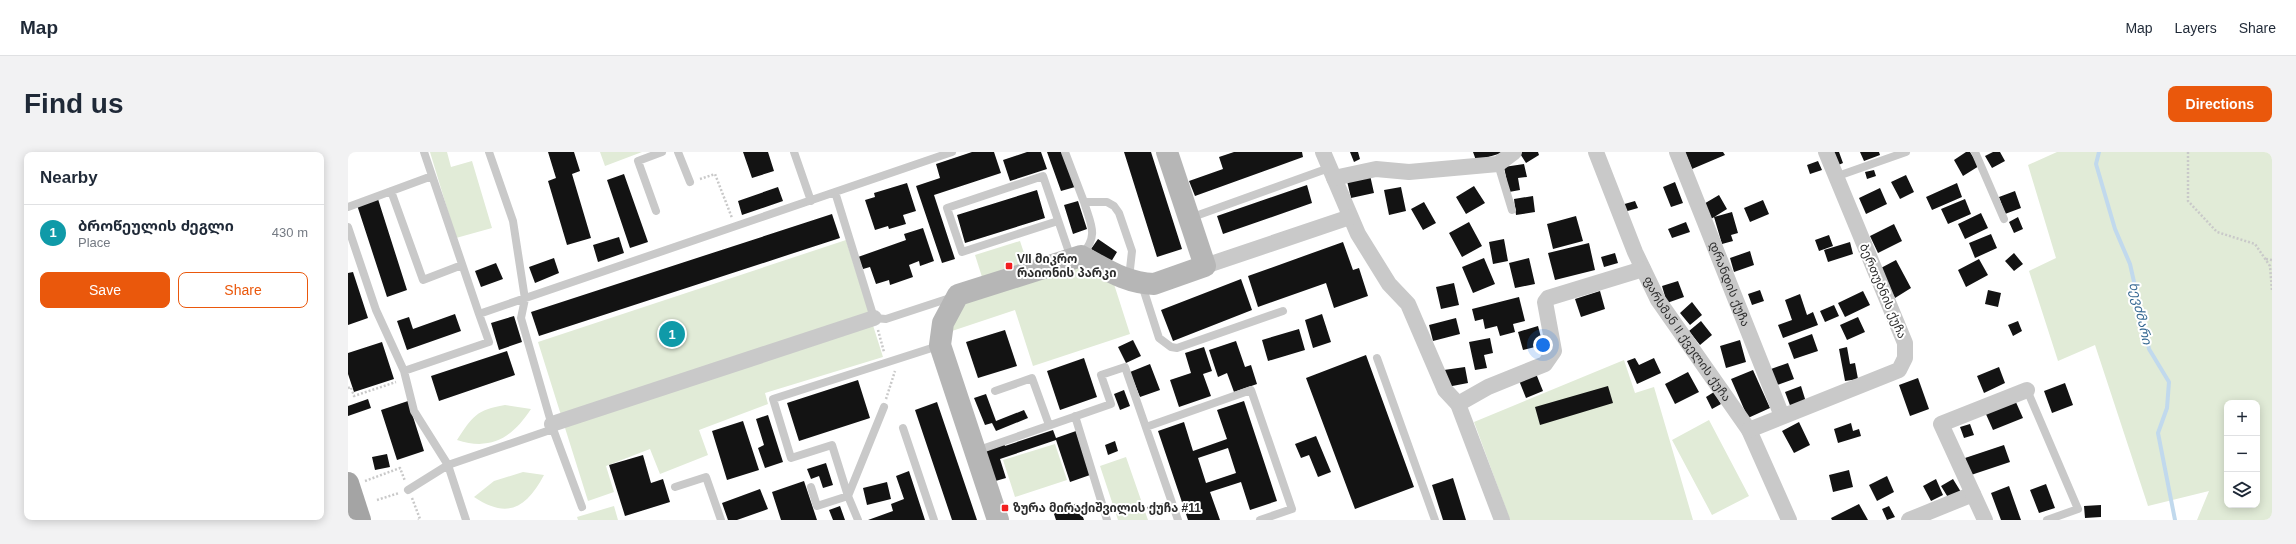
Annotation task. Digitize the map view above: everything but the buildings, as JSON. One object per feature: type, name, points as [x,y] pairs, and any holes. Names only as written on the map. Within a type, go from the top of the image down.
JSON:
[{"type":"main road","points":[[355,482],[360,520]]},
{"type":"street","points":[[1323,152],[1350,217],[1389,284],[1408,304],[1445,390],[1458,404],[1502,520]]},
{"type":"street","points":[[1332,173],[1376,169],[1409,172],[1498,164],[1514,152]]},
{"type":"street","name":"ფარსმან II ქველის ქუჩა","points":[[1596,152],[1643,269],[1658,300],[1749,430],[1789,520]]},
{"type":"street","name":"დრანდის ქუჩა","points":[[1677,152],[1782,416]]},
{"type":"street","name":"ბერთუბნის ქუჩა","points":[[1749,430],[1899,370],[1905,358],[1905,343],[1835,177],[1826,152]]},
{"type":"street","points":[[1171,153],[1189,218],[1205,266]]},
{"type":"street","points":[[998,520],[940,345],[943,323],[958,295],[1076,257],[1134,282],[1154,284],[1350,217]]},
{"type":"street","points":[[1458,404],[1488,387],[1545,364],[1551,358],[1554,351],[1545,302],[1548,298],[1643,269]]},
{"type":"street","points":[[553,427],[874,318]]},
{"type":"street","points":[[1985,520],[1941,424],[2027,390]]},
{"type":"street","points":[[1908,520],[1973,494]]},
{"type":"lane","points":[[405,374],[489,342],[424,152]]},
{"type":"lane","points":[[489,152],[512,221],[525,299],[521,318],[553,427],[582,507]]},
{"type":"lane","points":[[656,211],[638,161],[662,152]]},
{"type":"lane","points":[[678,152],[690,182]]},
{"type":"lane","points":[[794,152],[811,201]]},
{"type":"lane","points":[[479,314],[952,152]]},
{"type":"lane","points":[[1058,221],[962,252],[947,208],[1043,176],[1058,221],[1076,257],[1093,238],[1092,227],[1065,152]]},
{"type":"lane","points":[[1835,177],[1906,152]]},
{"type":"lane","points":[[1975,152],[2004,219]]},
{"type":"lane","points":[[1498,164],[1512,210]]},
{"type":"lane","points":[[1189,218],[1332,173]]},
{"type":"lane","points":[[348,206],[432,176]]},
{"type":"lane","points":[[391,191],[423,280],[462,265]]},
{"type":"lane","points":[[835,192],[874,318],[886,319],[958,295]]},
{"type":"lane","points":[[1084,202],[1107,202],[1114,206],[1119,213],[1132,251],[1134,282],[1158,338],[1171,346],[1177,348],[1284,311]]},
{"type":"lane","points":[[348,227],[376,310],[405,374],[414,411],[448,464],[466,520]]},
{"type":"lane","points":[[858,520],[848,496],[832,445],[791,458],[773,399],[940,345]]},
{"type":"lane","points":[[1377,358],[1434,520]]},
{"type":"lane","points":[[975,451],[1111,404],[1101,375],[1125,367],[1178,520]]},
{"type":"lane","points":[[995,391],[1032,378],[1049,425]]},
{"type":"lane","points":[[1146,428],[1251,390],[1292,509],[1260,520]]},
{"type":"lane","points":[[2027,390],[2078,509],[2047,520]]},
{"type":"lane","points":[[848,496],[884,407]]},
{"type":"lane","points":[[1075,416],[1107,520]]},
{"type":"lane","points":[[408,490],[448,464],[553,427]]},
{"type":"lane","points":[[903,428],[934,520]]},
{"type":"lane","points":[[675,487],[706,477],[721,520]]},
{"type":"lane","points":[[812,487],[817,506],[848,496]]},
{"type":"path","points":[[2188,152],[2188,201],[2217,232],[2255,244],[2270,266],[2272,291]]},
{"type":"path","points":[[690,182],[715,174],[736,226]]},
{"type":"path","points":[[2266,259],[2272,260]]},
{"type":"path","points":[[874,318],[887,362]]},
{"type":"path","points":[[884,407],[899,359]]},
{"type":"path","points":[[348,388],[351,387],[354,396],[405,374]]},
{"type":"path","points":[[355,482],[400,468],[420,519],[418,520]]},
{"type":"path","points":[[377,500],[408,490]]},
{"type":"green space","points":[[430,152],[447,152],[451,167],[472,161],[492,228],[456,238]]},
{"type":"green space","points":[[600,152],[642,152],[605,166]]},
{"type":"green space","points":[[2057,152],[2272,152],[2272,520],[2197,520],[2209,491],[2148,506],[2095,345],[2058,361],[2029,271],[2056,258],[2028,165]]},
{"type":"green space","points":[[846,240],[883,357],[765,393],[768,404],[699,430],[708,455],[660,474],[650,449],[606,466],[614,492],[588,501],[538,342]]},
{"type":"green space","points":[[1020,241],[1027,262],[982,277],[975,255]]},
{"type":"green space","points":[[1087,263],[1113,281],[1130,334],[1033,366],[1015,310],[949,332],[959,305]]},
{"type":"green space","points":[[1624,360],[1635,393],[1654,387],[1693,520],[1510,520],[1474,422]]},
{"type":"green space","points":[[505,405],[531,409],[516,428],[500,440],[480,444],[457,440],[476,415],[488,409]]},
{"type":"green space","points":[[1709,420],[1749,496],[1712,515],[1672,440]]},
{"type":"green space","points":[[1055,444],[1067,480],[1015,497],[1003,460]]},
{"type":"green space","points":[[1126,457],[1148,520],[1118,520],[1100,466]]},
{"type":"green space","points":[[523,472],[544,475],[537,487],[523,503],[506,509],[496,508],[474,497],[494,481]]},
{"type":"green space","points":[[614,506],[618,520],[578,520],[577,517]]},
{"type":"waterway","name":"ხევძმარი","points":[[2099,152],[2096,164],[2115,229],[2130,264],[2149,349],[2169,382],[2167,408],[2158,433],[2175,520]]},
{"type":"place","name":"VII მიკრო რაიონის პარკი","points":[[1009,266]]},
{"type":"place","name":"ბროწეულის ძეგლი","points":[[672,334]]},
{"type":"place","name":"ზურა მირაქიშვილის ქუჩა #11","points":[[1005,508]]}]
